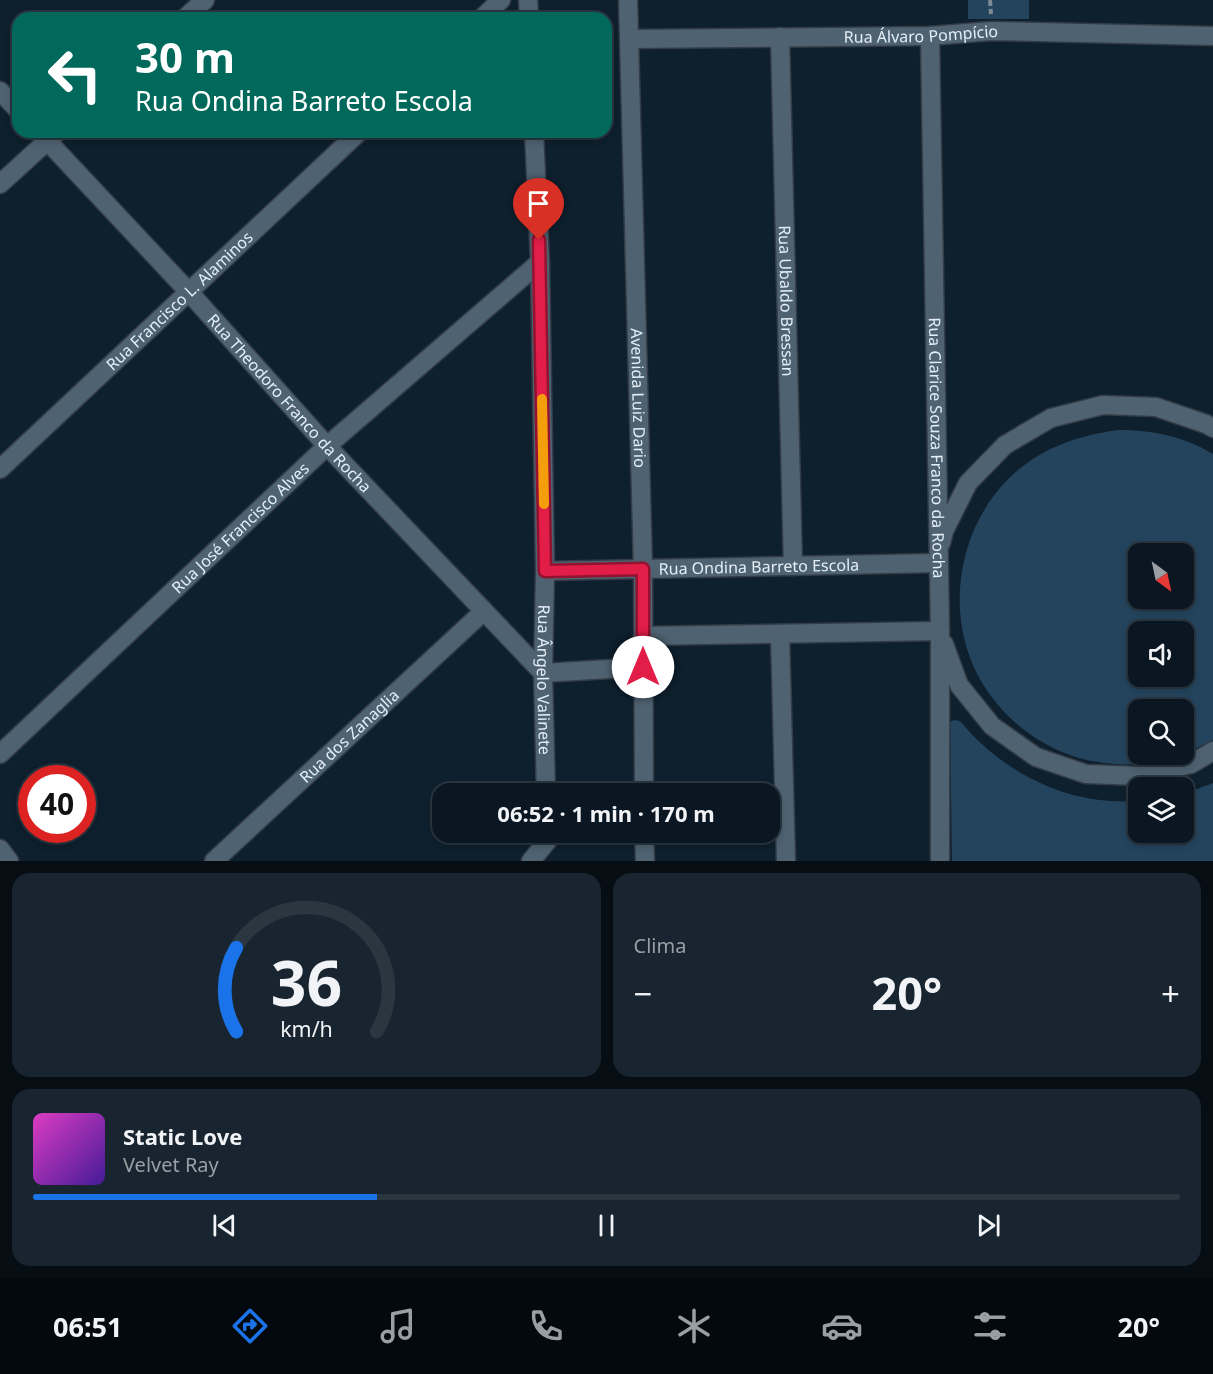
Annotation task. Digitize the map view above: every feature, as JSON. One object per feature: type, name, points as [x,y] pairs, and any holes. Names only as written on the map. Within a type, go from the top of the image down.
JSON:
[{"type":"street","points":[[192,12],[205,0]]},
{"type":"street","points":[[488,12],[501,0]]},
{"type":"street","name":"Avenida Luiz Dario","points":[[628,0],[643,569],[644,783]]},
{"type":"street","name":"Rua Álvaro Pompício","points":[[630,39],[930,36],[991,31],[1213,36]]},
{"type":"street","name":"Rua Clarice Souza Franco da Rocha","points":[[930,36],[940,861]]},
{"type":"street","name":"Rua Ubaldo Bressan","points":[[780,38],[793,566]]},
{"type":"street","points":[[0,91],[12,104]]},
{"type":"street","points":[[0,184],[45,138]]},
{"type":"street","name":"Rua Theodoro Franco da Rocha","points":[[51,138],[327,446],[543,673]]},
{"type":"street","name":"Rua Francisco L. Alaminos","points":[[0,469],[353,138]]},
{"type":"street","name":"Rua Ângelo Valinete","points":[[534,138],[540,262],[546,783]]},
{"type":"street","name":"Rua José Francisco Alves","points":[[0,754],[327,446],[540,262]]},
{"type":"street","points":[[937,563],[944,531],[968,483],[1005,445],[1051,418],[1103,405],[1156,407],[1213,428]]},
{"type":"street","name":"Rua Ondina Barreto Escola","points":[[545,571],[937,563]]},
{"type":"street","name":"Rua dos Zanaglia","points":[[214,861],[484,610]]},
{"type":"street","points":[[643,636],[939,631],[959,685],[992,726],[1036,757],[1086,774],[1139,776],[1191,764],[1213,751]]},
{"type":"street","points":[[780,634],[786,861]]},
{"type":"street","points":[[543,673],[643,667]]},
{"type":"street","points":[[531,861],[543,843]]},
{"type":"street","points":[[644,843],[645,861]]},
{"type":"street","points":[[0,849],[9,861]]},
{"type":"shaded area","points":[[968,0],[1029,0],[1029,19],[968,19]]},
{"type":"shaded area","points":[[1118,430],[1143,431],[1179,438],[1213,454],[1213,740],[1194,749],[1194,699],[1128,699],[1128,764],[1092,761],[1066,754],[1042,742],[1009,717],[991,696],[975,669],[965,640],[960,609],[961,578],[967,548],[979,519],[996,493],[1018,470],[1041,454],[1078,439]]},
{"type":"shaded area","points":[[960,721],[997,757],[1040,783],[1087,798],[1128,801],[1128,843],[1194,843],[1194,790],[1213,783],[1213,861],[952,861],[950,722]]},
{"type":"slow traffic","points":[[542,399],[544,504]]},
{"type":"route","points":[[539,240],[545,571],[643,569],[643,667]]}]
